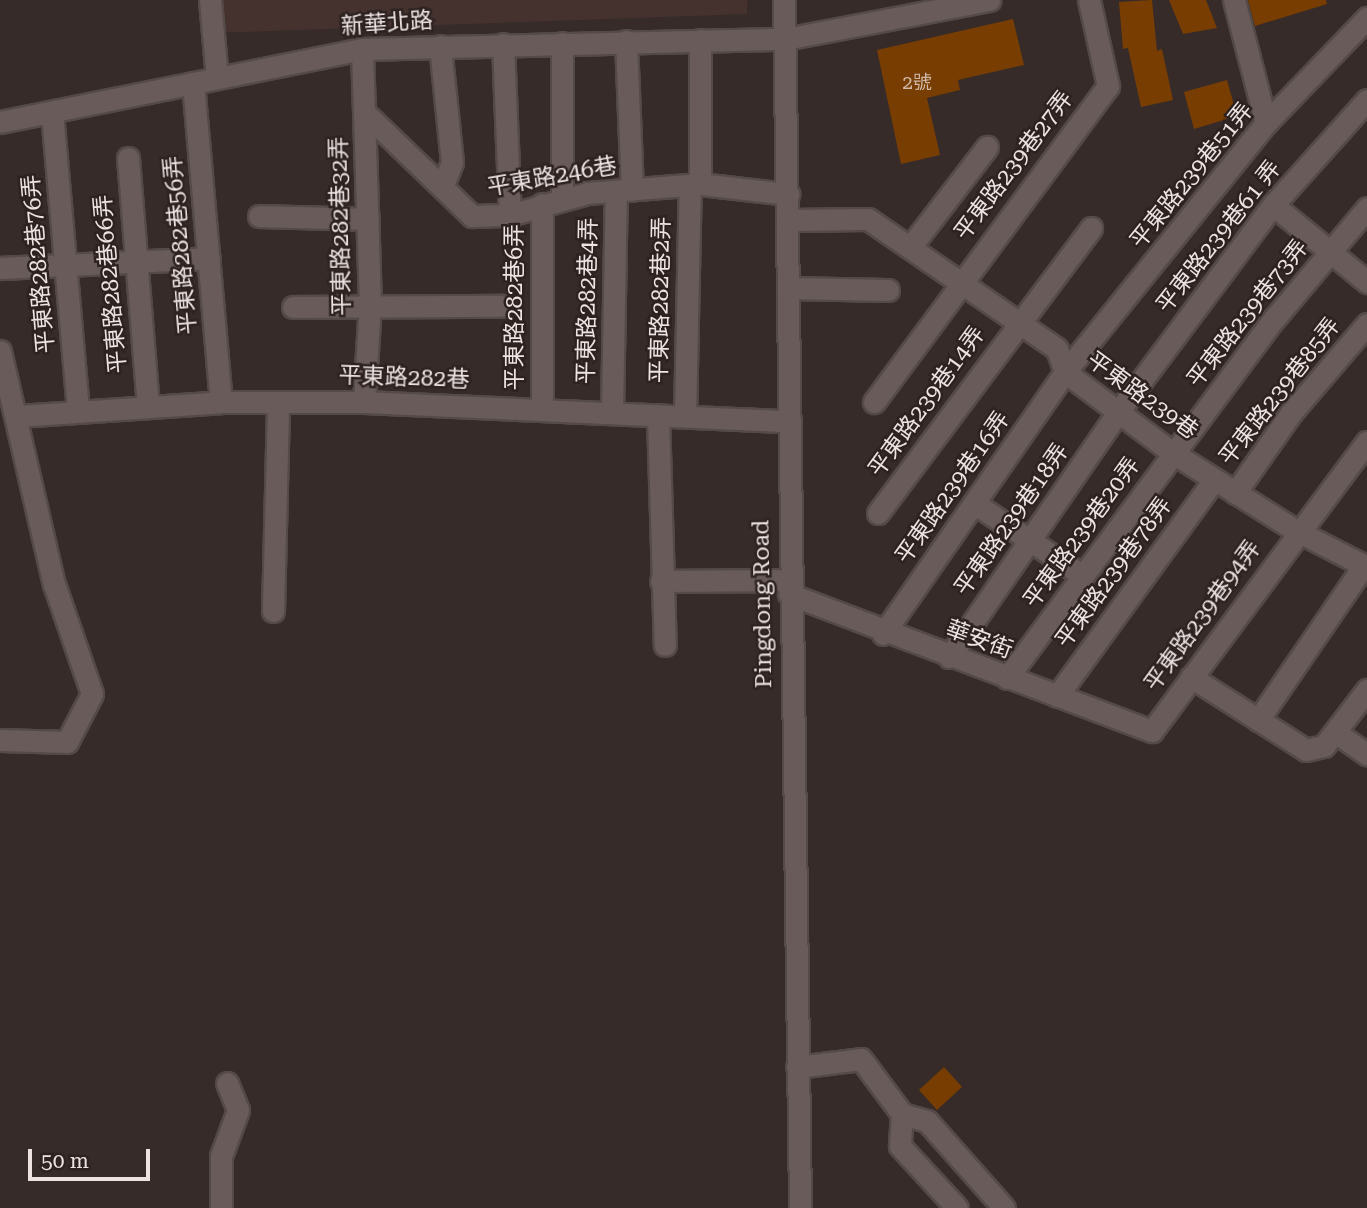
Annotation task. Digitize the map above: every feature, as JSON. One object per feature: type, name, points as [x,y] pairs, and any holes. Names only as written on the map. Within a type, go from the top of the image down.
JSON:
[{"type":"street","points":[[210,0],[218,78]]},
{"type":"street","name":"Pingdong Road","points":[[784,0],[789,220],[789,587],[800,1208]]},
{"type":"street","name":"新華北路","points":[[0,122],[362,48],[785,39],[989,0]]},
{"type":"street","name":"平東路239巷27弄","points":[[874,402],[962,279],[1108,86],[1089,0]]},
{"type":"street","points":[[1234,0],[1266,123]]},
{"type":"street","name":"平東路239巷51弄","points":[[1065,372],[1266,123],[1367,18]]},
{"type":"street","name":"平東路282巷2弄","points":[[685,416],[700,40]]},
{"type":"street","name":"平東路282巷4弄","points":[[612,413],[624,190],[626,41]]},
{"type":"street","name":"平東路282巷6弄","points":[[542,410],[562,43]]},
{"type":"street","points":[[503,44],[510,215]]},
{"type":"street","points":[[440,46],[452,162],[443,186]]},
{"type":"street","name":"平東路282巷32弄","points":[[362,48],[370,303],[364,402]]},
{"type":"street","name":"平東路282巷56弄","points":[[192,83],[221,402]]},
{"type":"street","name":"平東路239巷61 弄","points":[[1118,412],[1273,205],[1367,100]]},
{"type":"street","name":"平東路282巷76弄","points":[[52,113],[78,411]]},
{"type":"street","name":"平東路246巷","points":[[365,113],[472,216],[510,215],[552,201],[624,190],[695,185],[788,194]]},
{"type":"street","points":[[911,246],[987,147]]},
{"type":"street","name":"平東路282巷66弄","points":[[128,158],[134,262],[148,407]]},
{"type":"street","points":[[1273,205],[1367,282]]},
{"type":"street","name":"平東路239巷73弄","points":[[1173,453],[1367,208]]},
{"type":"street","points":[[259,216],[368,219]]},
{"type":"street","name":"平東路239巷","points":[[789,220],[868,219],[962,279],[1057,349],[1065,372],[1173,453],[1297,531],[1365,566]]},
{"type":"street","name":"平東路239巷14弄","points":[[878,513],[1018,322],[1091,228]]},
{"type":"street","points":[[0,268],[209,258]]},
{"type":"street","points":[[789,288],[888,290]]},
{"type":"street","points":[[293,306],[370,303],[501,306]]},
{"type":"street","name":"平東路239巷85弄","points":[[1235,493],[1291,413],[1367,324]]},
{"type":"street","points":[[0,351],[18,416],[54,584],[92,694],[67,742],[0,740]]},
{"type":"street","name":"平東路239巷16弄","points":[[883,634],[1065,372]]},
{"type":"street","name":"平東路282巷","points":[[18,416],[221,402],[364,402],[787,421]]},
{"type":"street","points":[[273,611],[278,402]]},
{"type":"street","name":"平東路239巷18弄","points":[[949,657],[1118,412]]},
{"type":"street","points":[[658,415],[665,645]]},
{"type":"street","name":"平東路239巷94弄","points":[[1152,730],[1297,531],[1367,442]]},
{"type":"street","name":"平東路239巷20弄","points":[[1007,678],[1173,453]]},
{"type":"street","name":"平東路239巷78弄","points":[[1057,696],[1214,480]]},
{"type":"street","points":[[974,503],[1083,576]]},
{"type":"street","points":[[1258,720],[1365,566]]},
{"type":"street","points":[[661,581],[789,587]]},
{"type":"street","name":"華安街","points":[[789,587],[883,634],[1152,730]]},
{"type":"street","points":[[1191,677],[1306,750],[1324,746],[1367,690]]},
{"type":"street","points":[[1335,732],[1367,754]]},
{"type":"street","points":[[797,1067],[861,1059],[902,1114],[927,1121],[1004,1208]]},
{"type":"street","points":[[221,1208],[221,1156],[238,1110],[228,1083]]},
{"type":"street","points":[[902,1114],[900,1146],[957,1208]]},
{"type":"shaded area","points":[[211,0],[747,0],[747,14],[211,33]]},
{"type":"building","points":[[1152,0],[1157,51],[1162,49],[1173,100],[1141,107],[1128,48],[1123,49],[1119,2]]},
{"type":"building","points":[[1169,0],[1206,0],[1217,28],[1183,34]]},
{"type":"building","points":[[1248,0],[1326,0],[1327,4],[1255,26]]},
{"type":"building","points":[[1013,19],[1024,65],[958,80],[960,90],[927,98],[940,155],[901,164],[877,50]]},
{"type":"building","points":[[1227,80],[1237,116],[1194,129],[1184,92]]},
{"type":"building","points":[[944,1067],[962,1087],[937,1110],[919,1090]]}]
